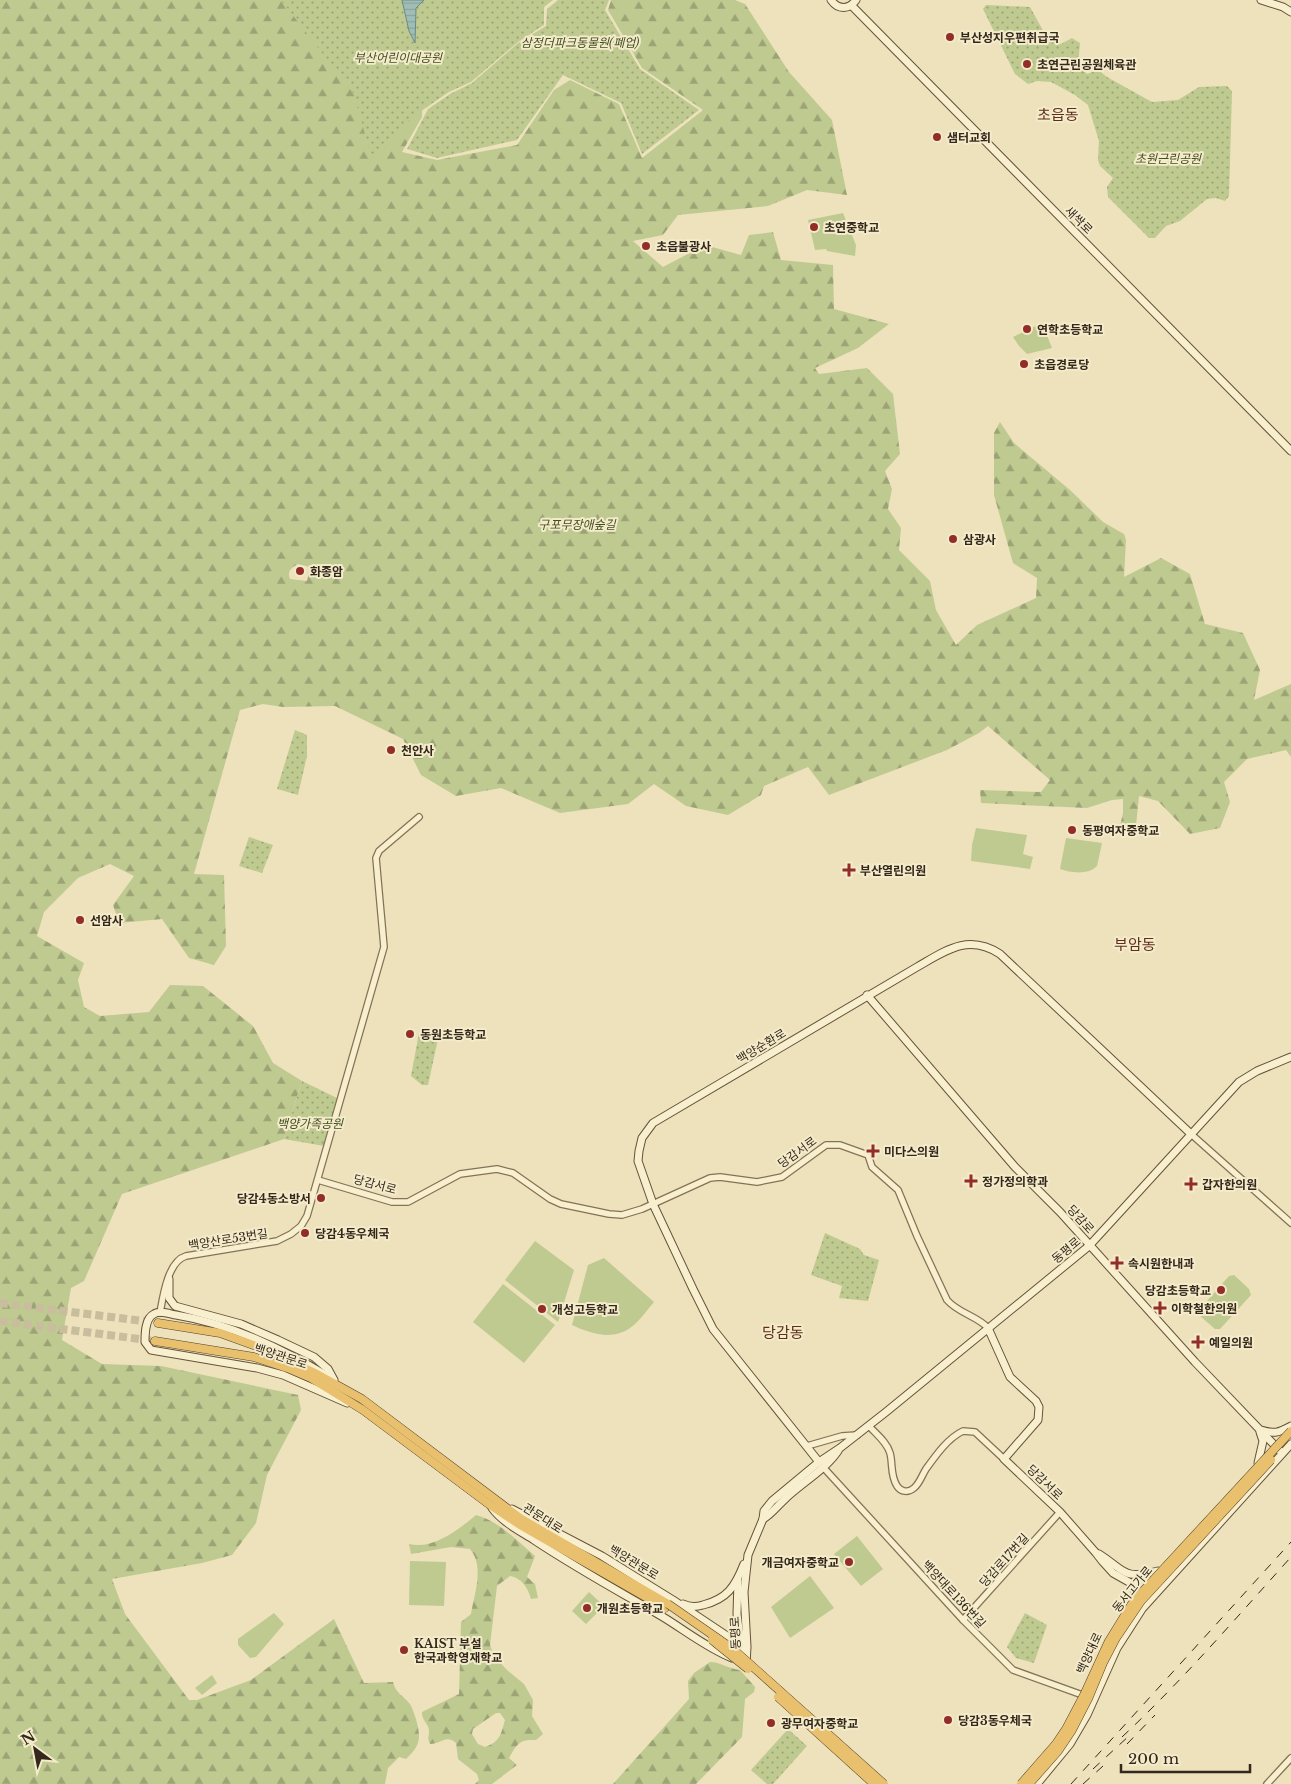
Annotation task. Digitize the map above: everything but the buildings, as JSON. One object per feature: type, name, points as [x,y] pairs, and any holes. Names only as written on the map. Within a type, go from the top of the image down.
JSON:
[{"type":"highway","name":"백양관문로","points":[[158,1323],[220,1333],[270,1351],[362,1399],[411,1442]]},
{"type":"highway","name":"백양관문로","points":[[155,1341],[254,1357],[290,1369],[311,1378],[364,1410],[411,1442]]},
{"type":"highway","name":"동서고가로","points":[[1022,1784],[1066,1729],[1109,1641],[1133,1602],[1291,1431]]},
{"type":"highway","name":"동서고가로","points":[[1029,1784],[1058,1751],[1079,1719],[1116,1638],[1141,1601],[1291,1438]]},
{"type":"highway","name":"관문대로","points":[[411,1442],[548,1542],[669,1604]]},
{"type":"highway","points":[[669,1604],[730,1654],[874,1784]]},
{"type":"highway","points":[[669,1604],[733,1649],[884,1784]]},
{"type":"main road","points":[[831,0],[840,8],[854,3]]},
{"type":"main road","points":[[1261,0],[1283,7],[1291,12]]},
{"type":"main road","name":"새싹로","points":[[854,3],[1291,451]]},
{"type":"main road","name":"백양순환로","points":[[821,1464],[713,1329],[654,1204],[638,1161],[640,1143],[650,1126],[867,996],[955,946],[973,944],[990,949],[1005,959],[1191,1134]]},
{"type":"main road","name":"당감로","points":[[867,996],[1014,1167],[1060,1212],[1089,1246],[1282,1453]]},
{"type":"main road","name":"동평로","points":[[746,1664],[748,1647],[744,1592],[748,1555],[763,1519],[764,1511],[772,1501],[869,1426],[1089,1246],[1239,1082],[1257,1071],[1291,1057]]},
{"type":"main road","points":[[168,1279],[169,1298],[175,1306],[241,1324],[278,1340],[314,1357],[328,1369],[334,1380]]},
{"type":"main road","points":[[160,1313],[154,1313],[148,1322],[145,1342],[151,1350],[257,1368],[283,1375],[364,1410]]},
{"type":"main road","name":"백양관문로","points":[[160,1313],[191,1318],[252,1337],[280,1349],[334,1380],[362,1399]]},
{"type":"main road","name":"당감서로","points":[[988,1328],[1010,1377],[1036,1401],[1039,1407],[1038,1420],[1004,1459],[1060,1512],[1096,1553]]},
{"type":"main road","points":[[1260,1429],[1270,1433],[1279,1433],[1291,1426]]},
{"type":"main road","name":"백양대로","points":[[1018,1784],[1052,1744],[1072,1714],[1111,1632],[1134,1599],[1291,1426]]},
{"type":"main road","points":[[1258,1463],[1263,1441],[1260,1429]]},
{"type":"main road","name":"백양대로","points":[[1037,1784],[1070,1744],[1087,1715],[1117,1648],[1151,1598],[1291,1444]]},
{"type":"main road","name":"백양관문로","points":[[492,1502],[602,1556],[669,1604],[730,1638],[746,1664],[879,1784]]},
{"type":"main road","name":"백양관문로","points":[[492,1502],[496,1513],[507,1522],[556,1554],[718,1652],[746,1664]]},
{"type":"main road","points":[[1096,1553],[1114,1566],[1130,1574],[1139,1576],[1158,1571]]},
{"type":"main road","points":[[1096,1553],[1102,1562],[1113,1572],[1136,1586],[1134,1599]]},
{"type":"main road","points":[[669,1604],[699,1606],[713,1602],[728,1592],[738,1579],[748,1555]]},
{"type":"main road","name":"동평로","points":[[738,1579],[737,1614],[739,1640],[746,1664]]},
{"type":"street","name":"백양산로53번길","points":[[160,1313],[174,1263],[183,1256],[270,1242],[287,1236],[301,1226],[307,1216],[384,947],[377,855],[419,817]]},
{"type":"street","points":[[1191,1134],[1291,1223]]},
{"type":"street","name":"당감서로","points":[[318,1180],[392,1202],[403,1203],[415,1199],[460,1174],[497,1169],[513,1173],[550,1199],[568,1207],[622,1215],[636,1212],[715,1177],[757,1182],[782,1177],[826,1145],[840,1145],[868,1155],[872,1167],[898,1190],[917,1236],[949,1302],[982,1321],[988,1328]]},
{"type":"street","points":[[869,1426],[888,1448],[893,1478],[898,1487],[903,1491],[909,1491],[916,1487],[926,1469],[942,1449],[950,1440],[963,1431],[975,1432],[1004,1459]]},
{"type":"street","points":[[806,1446],[842,1436],[857,1435]]},
{"type":"street","name":"백양대로136번길","points":[[821,1464],[963,1620],[1013,1670],[1094,1699]]},
{"type":"street","name":"당감로17번길","points":[[963,1620],[1060,1512]]},
{"type":"street","points":[[1267,1784],[1291,1758]]},
{"type":"green space","name":"구포무장애숲길","points":[[0,0],[397,0],[423,86],[422,117],[402,152],[437,160],[517,145],[554,90],[570,80],[619,104],[642,158],[703,110],[642,68],[608,10],[611,0],[735,0],[745,4],[789,72],[832,120],[847,195],[807,190],[768,206],[678,215],[663,235],[633,241],[663,267],[705,245],[741,255],[749,235],[773,232],[781,260],[833,265],[834,309],[889,324],[858,348],[815,368],[819,374],[867,368],[893,394],[900,454],[885,471],[892,489],[888,509],[901,528],[899,550],[930,581],[936,610],[956,645],[977,625],[1036,598],[1037,578],[1013,563],[994,495],[994,433],[1000,422],[1014,443],[1070,490],[1103,522],[1124,534],[1126,540],[1124,577],[1161,558],[1190,574],[1205,624],[1243,633],[1260,670],[1254,700],[1291,684],[1291,757],[1286,750],[1247,759],[1224,782],[1230,802],[1220,828],[1190,834],[1158,801],[1139,796],[1136,826],[1119,830],[1123,813],[1123,799],[1112,800],[1087,808],[981,803],[980,790],[1041,792],[1050,780],[988,726],[947,750],[829,795],[808,767],[764,786],[761,795],[728,815],[686,806],[654,784],[628,804],[560,813],[501,788],[456,796],[421,775],[403,739],[335,706],[283,707],[263,704],[240,710],[194,874],[224,875],[226,946],[214,965],[189,958],[162,919],[119,923],[113,905],[134,876],[110,864],[78,878],[44,912],[37,936],[84,963],[78,980],[84,1007],[100,1016],[149,1012],[170,985],[203,986],[253,1026],[273,1063],[302,1081],[284,1139],[122,1194],[84,1281],[71,1288],[62,1340],[102,1364],[161,1366],[298,1395],[301,1410],[267,1475],[256,1523],[232,1555],[202,1563],[112,1579],[125,1614],[189,1700],[197,1700],[251,1680],[334,1619],[364,1683],[393,1682],[398,1692],[410,1704],[418,1726],[419,1741],[415,1750],[406,1759],[399,1757],[388,1768],[385,1784],[0,1784]],"holes":[[[296,565],[310,567],[307,581],[290,579],[289,572]]]},
{"type":"green space","name":"부산어린이대공원","points":[[281,0],[553,0],[544,7],[544,25],[518,42],[471,82],[449,92],[411,118],[372,160],[354,94]]},
{"type":"green space","name":"삼정더파크동물원(폐업)","points":[[558,0],[609,0],[605,10],[640,69],[699,110],[642,154],[621,103],[563,75],[517,140],[437,158],[407,149],[428,109],[450,94],[472,83],[518,43],[546,26],[547,9]]},
{"type":"green space","name":"초원근린공원","points":[[986,5],[1030,7],[1046,36],[1061,44],[1072,38],[1080,43],[1078,65],[1087,74],[1098,70],[1152,102],[1178,100],[1199,87],[1227,86],[1232,91],[1229,196],[1225,201],[1216,198],[1207,199],[1180,221],[1166,226],[1155,238],[1149,238],[1108,197],[1107,187],[1113,178],[1100,166],[1098,160],[1099,141],[1088,105],[1075,95],[1051,82],[1037,81],[1028,84],[1015,74],[983,9]]},
{"type":"green space","points":[[843,213],[856,245],[855,256],[827,251],[826,249],[815,250],[808,220]]},
{"type":"green space","points":[[1042,323],[1052,348],[1027,354],[1013,337]]},
{"type":"green space","points":[[295,730],[307,735],[307,756],[298,795],[277,789]]},
{"type":"green space","points":[[976,828],[1027,835],[1023,854],[1033,857],[1030,869],[971,861]]},
{"type":"green space","points":[[249,837],[273,845],[262,873],[239,866]]},
{"type":"green space","points":[[1066,838],[1102,843],[1097,866],[1094,869],[1080,872],[1060,869]]},
{"type":"green space","points":[[419,1033],[438,1039],[428,1085],[422,1085],[411,1076]]},
{"type":"green space","name":"백양가족공원","points":[[302,1081],[337,1098],[324,1146],[284,1139]]},
{"type":"green space","points":[[825,1233],[860,1249],[864,1255],[879,1260],[868,1301],[839,1298],[842,1286],[811,1275]]},
{"type":"green space","points":[[535,1241],[574,1270],[558,1322],[505,1280]]},
{"type":"green space","points":[[604,1258],[654,1302],[633,1325],[623,1332],[608,1335],[593,1333],[572,1325],[588,1265]]},
{"type":"green space","points":[[1234,1275],[1249,1289],[1251,1295],[1220,1329],[1215,1329],[1199,1315],[1199,1310],[1229,1276]]},
{"type":"green space","points":[[503,1284],[555,1325],[524,1363],[473,1322]]},
{"type":"green space","points":[[476,1515],[492,1522],[507,1532],[535,1556],[527,1577],[535,1584],[538,1598],[531,1599],[524,1584],[514,1577],[510,1576],[497,1586],[490,1645],[494,1656],[524,1684],[533,1700],[532,1716],[543,1734],[536,1740],[526,1740],[519,1743],[509,1758],[517,1765],[492,1784],[475,1784],[479,1780],[477,1774],[458,1759],[456,1743],[452,1740],[446,1739],[430,1744],[428,1739],[429,1729],[422,1715],[422,1712],[459,1694],[461,1622],[471,1614],[477,1581],[477,1564],[470,1549],[451,1547],[411,1554],[409,1544],[427,1544],[436,1541],[453,1532]],"holes":[[[496,1713],[500,1713],[505,1720],[497,1740],[485,1747],[478,1744],[472,1734],[473,1729]]]},
{"type":"green space","points":[[857,1536],[883,1569],[861,1586],[834,1554]]},
{"type":"green space","points":[[410,1561],[446,1562],[444,1606],[409,1605]]},
{"type":"green space","points":[[810,1576],[834,1608],[790,1638],[771,1607]]},
{"type":"green space","points":[[589,1592],[604,1606],[586,1624],[572,1611]]},
{"type":"green space","points":[[274,1613],[284,1624],[256,1657],[250,1658],[238,1645],[238,1639]]},
{"type":"green space","points":[[1025,1613],[1047,1625],[1034,1663],[1016,1658],[1007,1647]]},
{"type":"green space","points":[[710,1662],[740,1670],[755,1687],[754,1692],[745,1699],[742,1737],[696,1784],[613,1784],[689,1699],[688,1681],[694,1673]]},
{"type":"green space","points":[[212,1675],[217,1683],[202,1695],[195,1688]]},
{"type":"green space","points":[[788,1729],[807,1746],[773,1784],[767,1784],[751,1770]]},
{"type":"water","points":[[402,0],[424,0],[416,8],[415,43],[409,31]]},
{"type":"tunnel","points":[[0,1303],[158,1323]]},
{"type":"tunnel","points":[[0,1321],[155,1341]]},
{"type":"railway","points":[[1071,1784],[1291,1542]]},
{"type":"railway","points":[[1122,1737],[1187,1672],[1291,1557]]},
{"type":"railway","points":[[1127,1744],[1155,1715]]},
{"type":"railway","points":[[1093,1769],[1130,1735]]},
{"type":"railway","points":[[1083,1784],[1103,1766]]},
{"type":"place","name":"부산성지우편취급국","points":[[950,37]]},
{"type":"place","name":"초연근린공원체육관","points":[[1027,64]]},
{"type":"place","name":"샘터교회","points":[[937,137]]},
{"type":"place","name":"초연중학교","points":[[814,227]]},
{"type":"place","name":"초읍불광사","points":[[646,246]]},
{"type":"place","name":"연학초등학교","points":[[1027,329]]},
{"type":"place","name":"초읍경로당","points":[[1024,364]]},
{"type":"place","name":"삼광사","points":[[953,539]]},
{"type":"place","name":"화종암","points":[[300,571]]},
{"type":"place","name":"천안사","points":[[391,750]]},
{"type":"place","name":"동평여자중학교","points":[[1072,830]]},
{"type":"place","name":"부산열린의원","points":[[849,870]]},
{"type":"place","name":"선암사","points":[[80,920]]},
{"type":"place","name":"동원초등학교","points":[[410,1034]]},
{"type":"place","name":"미다스의원","points":[[873,1151]]},
{"type":"place","name":"정가정의학과","points":[[971,1181]]},
{"type":"place","name":"갑자한의원","points":[[1191,1184]]},
{"type":"place","name":"당감4동소방서","points":[[321,1198]]},
{"type":"place","name":"당감4동우체국","points":[[305,1233]]},
{"type":"place","name":"속시원한내과","points":[[1117,1263]]},
{"type":"place","name":"당감초등학교","points":[[1221,1290]]},
{"type":"place","name":"이학철한의원","points":[[1160,1308]]},
{"type":"place","name":"개성고등학교","points":[[542,1309]]},
{"type":"place","name":"예일의원","points":[[1198,1342]]},
{"type":"place","name":"개금여자중학교","points":[[849,1562]]},
{"type":"place","name":"개원초등학교","points":[[587,1608]]},
{"type":"place","name":"KAIST 부설 한국과학영재학교","points":[[404,1650]]},
{"type":"place","name":"당감3동우체국","points":[[948,1720]]},
{"type":"place","name":"광무여자중학교","points":[[771,1723]]},
{"type":"district","name":"초읍동","points":[[1058,114]]},
{"type":"district","name":"부암동","points":[[1135,944]]},
{"type":"district","name":"당감동","points":[[783,1332]]}]
